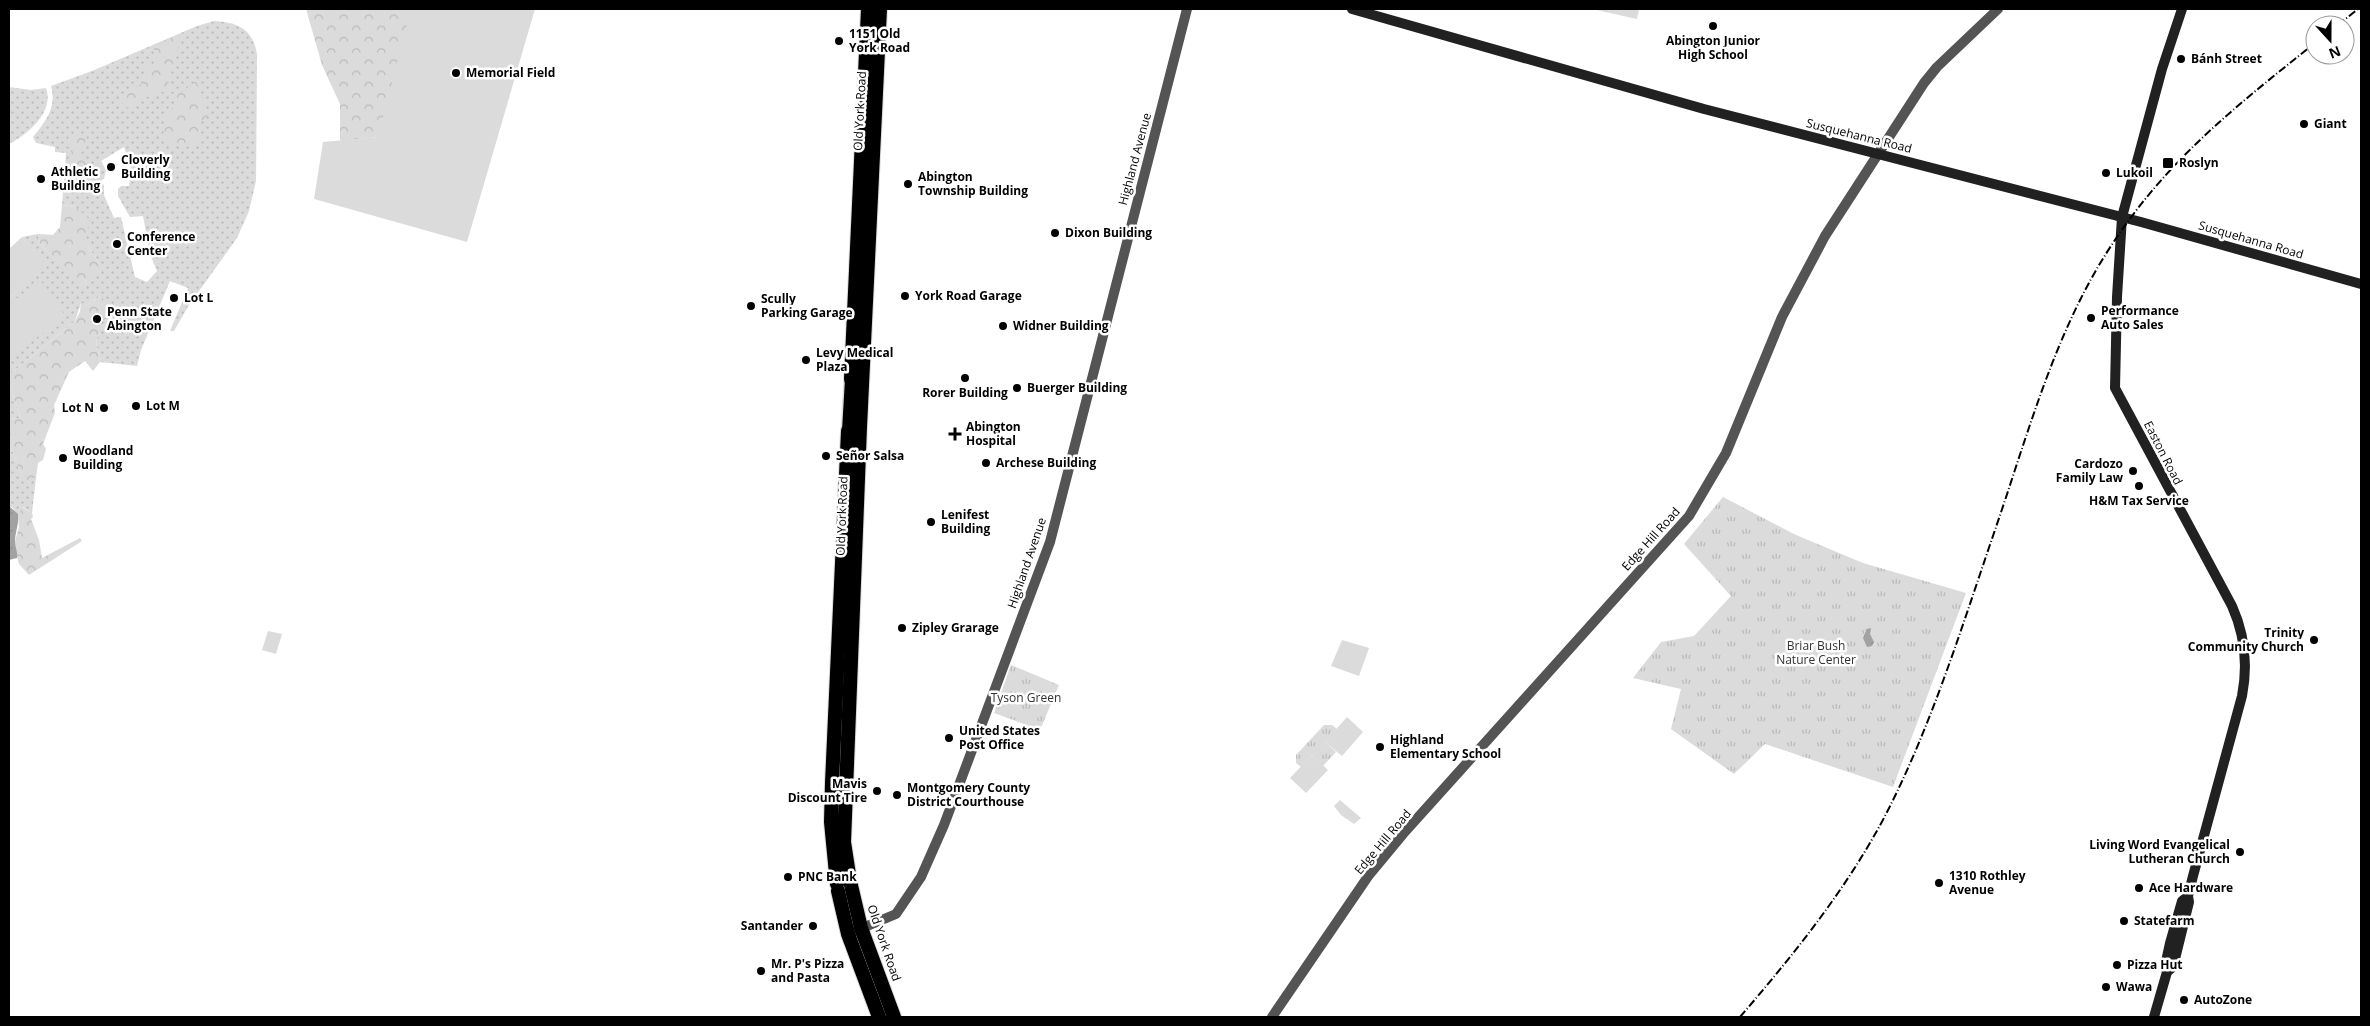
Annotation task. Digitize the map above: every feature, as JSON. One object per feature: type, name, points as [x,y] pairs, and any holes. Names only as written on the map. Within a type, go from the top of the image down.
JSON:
[{"type":"highway","name":"Old York Road","points":[[851,379],[868,9]]},
{"type":"highway","name":"Old York Road","points":[[878,1017],[854,931],[850,881],[844,842],[880,9]]},
{"type":"highway","name":"Old York Road","points":[[848,431],[831,822],[838,888],[854,931],[894,1017]]},
{"type":"main road","name":"Susquehanna Road","points":[[1352,9],[1704,109],[2122,217],[2361,284]]},
{"type":"main road","name":"Easton Road","points":[[2154,1017],[2168,972],[2165,966],[2170,943],[2182,901],[2188,896],[2242,696],[2246,674],[2242,636],[2232,606],[2115,388],[2116,302],[2122,217],[2162,69],[2182,9]]},
{"type":"main road","name":"Old York Road","points":[[848,431],[851,379]]},
{"type":"street","name":"Highland Avenue","points":[[854,931],[896,914],[922,877],[1050,542],[1187,9]]},
{"type":"street","name":"Edge Hill Road","points":[[1272,1017],[1370,875],[1403,834],[1689,516],[1726,452],[1782,317],[1825,236],[1924,83],[1937,67],[1998,9]]},
{"type":"green space","points":[[306,9],[431,9],[388,136],[340,141],[340,104],[322,65]]},
{"type":"green space","name":"Memorial Field","points":[[411,9],[535,9],[467,242],[314,199],[323,142],[378,137]]},
{"type":"green space","points":[[1592,9],[1639,9],[1637,19]]},
{"type":"green space","points":[[214,21],[237,26],[243,29],[252,39],[257,55],[256,181],[249,211],[237,238],[189,305],[174,331],[170,331],[188,288],[170,281],[141,350],[137,366],[100,362],[96,341],[100,332],[100,296],[86,306],[81,303],[75,321],[9,375],[9,298],[46,266],[22,237],[38,234],[40,244],[84,288],[87,279],[99,263],[89,248],[76,207],[62,205],[66,153],[55,152],[55,147],[36,143],[33,137],[49,113],[53,101],[51,86],[92,71],[197,26]],"holes":[[[124,147],[131,168],[129,186],[121,186],[118,189],[118,196],[130,217],[143,216],[150,254],[157,271],[147,282],[135,277],[121,217],[114,218],[104,195],[104,185],[100,181],[104,179],[106,170],[101,161]]]},
{"type":"green space","points":[[182,34],[168,84],[182,92],[196,81],[209,115],[199,123],[201,144],[166,145],[163,135],[165,112],[177,106],[175,92],[156,92],[128,108],[118,100],[147,80],[145,66],[158,63],[153,45]]},
{"type":"green space","points":[[9,87],[31,90],[46,88],[48,97],[47,106],[38,122],[24,135],[9,144]]},
{"type":"green space","points":[[67,134],[87,137],[79,159],[101,168],[101,178],[83,177],[81,183],[68,187],[71,151],[73,148]]},
{"type":"green space","points":[[62,205],[76,207],[90,220],[86,236],[89,248],[99,263],[98,276],[87,279],[84,289],[40,244],[38,234],[53,235],[60,227]]},
{"type":"green space","points":[[22,237],[47,266],[9,298],[9,249]]},
{"type":"green space","points":[[41,281],[66,317],[9,357],[9,304]]},
{"type":"green space","points":[[100,296],[113,308],[110,317],[101,321],[100,332],[96,341],[100,362],[93,371],[85,361],[69,372],[54,405],[55,413],[43,444],[46,449],[43,460],[38,463],[36,478],[23,481],[13,452],[9,448],[9,418],[21,419],[9,385],[9,375],[75,321],[80,312],[81,302],[86,306]]},
{"type":"green space","points":[[9,385],[21,419],[9,418]]},
{"type":"green space","points":[[9,448],[13,452],[23,480],[36,478],[32,513],[23,507],[18,517],[13,508],[9,506]]},
{"type":"green space","name":"Briar Bush Nature Center","points":[[1723,497],[1796,535],[1863,563],[1966,593],[1893,787],[1765,744],[1734,774],[1671,729],[1681,689],[1633,678],[1661,642],[1694,636],[1731,596],[1684,544]]},
{"type":"green space","points":[[22,507],[32,513],[33,517],[31,519],[39,540],[42,558],[80,538],[82,541],[29,575],[19,564],[14,545],[19,527],[18,517]]},
{"type":"green space","points":[[268,631],[282,634],[276,654],[262,650]]},
{"type":"green space","points":[[1342,640],[1369,648],[1359,676],[1331,666]]},
{"type":"green space","name":"Tyson Green","points":[[1011,665],[1059,685],[1040,730],[994,713]]},
{"type":"green space","points":[[1347,717],[1363,732],[1342,756],[1325,742]]},
{"type":"green space","points":[[1324,725],[1332,725],[1337,729],[1325,742],[1336,752],[1323,766],[1312,755],[1301,767],[1296,763],[1296,755]]},
{"type":"green space","points":[[1312,755],[1328,770],[1306,793],[1290,778]]},
{"type":"green space","points":[[1340,800],[1361,818],[1354,824],[1341,815],[1334,806]]},
{"type":"water","points":[[9,506],[18,514],[18,518],[15,542],[17,558],[9,560]]},
{"type":"water","points":[[1871,628],[1870,634],[1874,642],[1872,646],[1867,647],[1863,638],[1867,629]]},
{"type":"railway","points":[[2350,15],[2358,9]]},
{"type":"railway","points":[[1740,1017],[1780,969],[1836,896],[1870,843],[1902,782],[1945,675],[2044,384],[2058,348],[2091,279],[2133,215],[2179,161],[2231,112],[2305,51]]},
{"type":"place","name":"Abington Junior High School","points":[[1713,26]]},
{"type":"place","name":"1151 Old York Road","points":[[839,41]]},
{"type":"place","name":"Bánh Street","points":[[2181,59]]},
{"type":"place","name":"Memorial Field","points":[[456,73]]},
{"type":"place","name":"Giant","points":[[2304,124]]},
{"type":"place","name":"Roslyn","points":[[2168,163]]},
{"type":"place","name":"Cloverly Building","points":[[111,167]]},
{"type":"place","name":"Lukoil","points":[[2106,173]]},
{"type":"place","name":"Athletic Building","points":[[41,179]]},
{"type":"place","name":"Abington Township Building","points":[[908,184]]},
{"type":"place","name":"Dixon Building","points":[[1055,233]]},
{"type":"place","name":"Conference Center","points":[[117,244]]},
{"type":"place","name":"York Road Garage","points":[[905,296]]},
{"type":"place","name":"Lot L","points":[[174,298]]},
{"type":"place","name":"Scully Parking Garage","points":[[751,306]]},
{"type":"place","name":"Performance Auto Sales","points":[[2091,318]]},
{"type":"place","name":"Penn State Abington","points":[[97,319]]},
{"type":"place","name":"Widner Building","points":[[1003,326]]},
{"type":"place","name":"Levy Medical Plaza","points":[[806,360]]},
{"type":"place","name":"Rorer Building","points":[[965,378]]},
{"type":"place","name":"Buerger Building","points":[[1017,388]]},
{"type":"place","name":"Lot M","points":[[136,406]]},
{"type":"place","name":"Lot N","points":[[104,408]]},
{"type":"place","name":"Abington Hospital","points":[[955,434]]},
{"type":"place","name":"Señor Salsa","points":[[826,456]]},
{"type":"place","name":"Woodland Building","points":[[63,458]]},
{"type":"place","name":"Archese Building","points":[[986,463]]},
{"type":"place","name":"Cardozo Family Law","points":[[2133,471]]},
{"type":"place","name":"H&M Tax Service","points":[[2139,486]]},
{"type":"place","name":"Lenifest Building","points":[[931,522]]},
{"type":"place","name":"Zipley Grarage","points":[[902,628]]},
{"type":"place","name":"Trinity Community Church","points":[[2314,640]]},
{"type":"place","name":"United States Post Office","points":[[949,738]]},
{"type":"place","name":"Highland Elementary School","points":[[1380,747]]},
{"type":"place","name":"Mavis Discount Tire","points":[[877,791]]},
{"type":"place","name":"Montgomery County District Courthouse","points":[[897,795]]},
{"type":"place","name":"Living Word Evangelical Lutheran Church","points":[[2240,852]]},
{"type":"place","name":"PNC Bank","points":[[788,877]]},
{"type":"place","name":"1310 Rothley Avenue","points":[[1939,883]]},
{"type":"place","name":"Ace Hardware","points":[[2139,888]]},
{"type":"place","name":"Statefarm","points":[[2124,921]]},
{"type":"place","name":"Santander","points":[[813,926]]},
{"type":"place","name":"Pizza Hut","points":[[2117,965]]},
{"type":"place","name":"Mr. P's Pizza and Pasta","points":[[761,971]]},
{"type":"place","name":"Wawa","points":[[2106,987]]},
{"type":"place","name":"AutoZone","points":[[2184,1000]]}]
